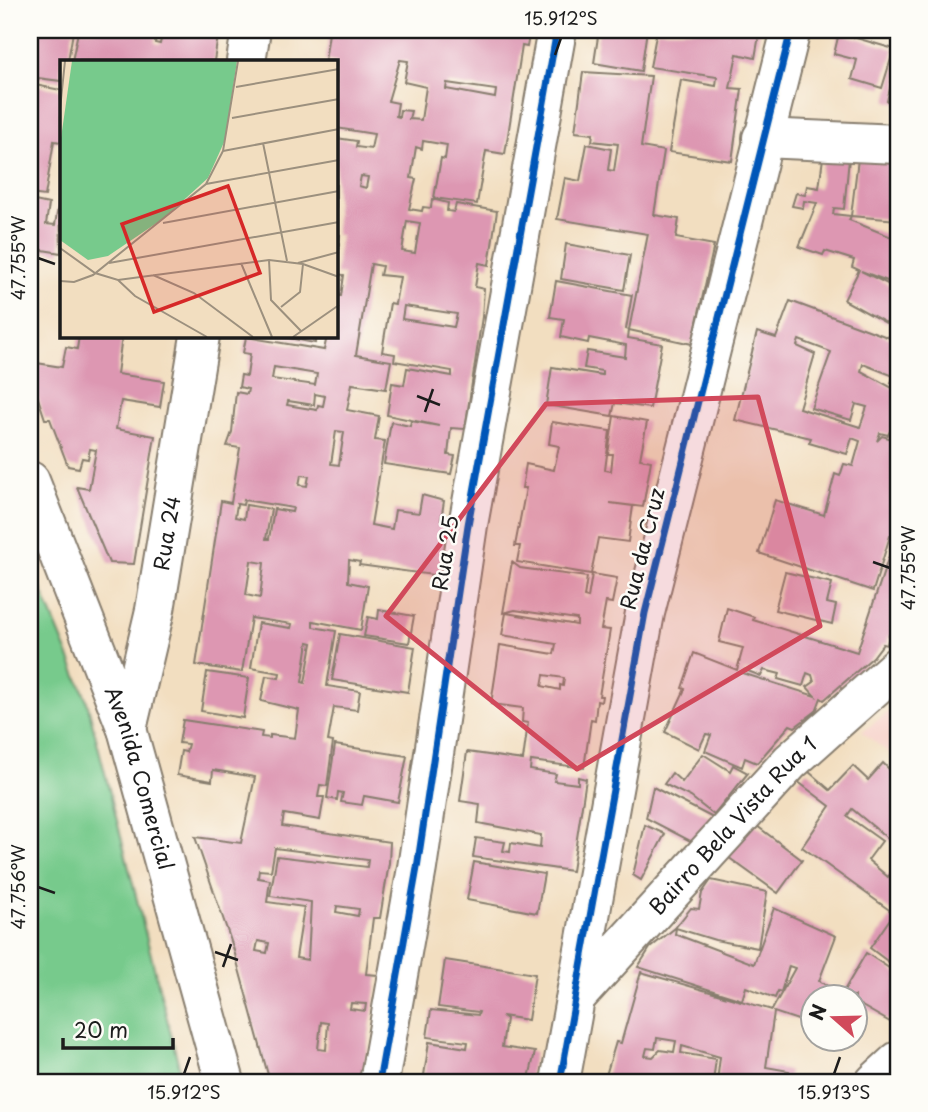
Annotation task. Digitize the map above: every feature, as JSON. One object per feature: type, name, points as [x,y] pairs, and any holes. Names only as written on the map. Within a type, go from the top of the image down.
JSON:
[{"type":"street","points":[[246,60],[251,30]]},
{"type":"street","name":"Rua 25","points":[[379,1082],[416,868],[468,525],[557,30]]},
{"type":"street","name":"Rua da Cruz","points":[[560,1082],[645,613],[791,30]]},
{"type":"street","points":[[762,138],[898,144]]},
{"type":"street","name":"Rua 24","points":[[127,729],[155,610],[200,338]]},
{"type":"street","name":"Avenida Comercial","points":[[30,481],[127,729],[225,1082]]},
{"type":"street","name":"Bairro Bela Vista Rua 1","points":[[577,996],[790,762],[898,666]]},
{"type":"street","points":[[875,1082],[898,1061]]},
{"type":"highlighted area","points":[[758,397],[820,626],[577,769],[386,616],[546,404]]},
{"type":"shaded area","points":[[898,705],[898,760],[862,732]]},
{"type":"green space","points":[[30,562],[86,698],[183,1082],[30,1082]]},
{"type":"building","points":[[30,30],[157,30],[155,43],[160,44],[163,30],[219,30],[214,60],[72,60],[78,32],[73,32],[68,60],[60,60],[60,81],[30,77]]},
{"type":"building","points":[[319,30],[530,30],[527,47],[522,46],[505,154],[486,151],[477,204],[434,198],[441,158],[445,159],[447,145],[423,141],[422,149],[416,147],[411,178],[416,179],[409,209],[422,211],[423,207],[431,208],[432,199],[448,203],[447,211],[454,212],[456,204],[497,211],[489,265],[479,263],[475,287],[484,289],[482,317],[465,429],[451,428],[448,455],[455,456],[451,474],[384,464],[391,422],[410,426],[411,421],[439,426],[387,415],[392,383],[404,385],[407,368],[452,376],[452,371],[394,361],[395,354],[382,352],[390,303],[395,304],[400,277],[380,275],[382,266],[371,264],[356,355],[391,361],[386,389],[352,384],[347,410],[379,416],[375,440],[385,441],[371,525],[392,529],[395,510],[419,513],[422,495],[444,501],[441,520],[455,521],[452,538],[447,537],[440,576],[359,565],[360,562],[349,560],[348,582],[368,586],[361,630],[313,621],[313,627],[336,631],[327,686],[360,691],[357,710],[334,707],[328,741],[333,742],[327,786],[320,785],[318,797],[324,797],[320,820],[284,814],[282,826],[390,842],[389,863],[380,918],[373,918],[366,974],[378,975],[362,1082],[270,1082],[233,947],[195,837],[241,843],[255,777],[213,770],[212,781],[177,775],[181,751],[186,752],[188,744],[179,743],[183,720],[262,732],[261,737],[270,738],[270,735],[295,738],[299,710],[261,701],[266,676],[279,678],[280,673],[251,668],[258,623],[291,628],[292,624],[251,618],[242,672],[196,665],[221,501],[231,503],[240,448],[227,446],[232,432],[236,392],[247,394],[248,389],[239,387],[241,375],[247,376],[250,354],[243,353],[246,338],[324,350],[327,338],[338,338],[338,296],[341,296],[344,275],[338,274],[338,138],[357,141],[356,147],[371,149],[374,134],[338,128],[338,60],[325,60],[329,33]],"holes":[[[400,60],[408,61],[404,82],[426,87],[421,120],[409,119],[411,111],[400,110],[399,117],[396,116],[398,103],[388,101]],[[447,83],[496,90],[495,98],[446,89]],[[361,176],[368,177],[366,188],[359,186]],[[407,221],[420,223],[415,253],[402,251]],[[404,306],[457,314],[454,327],[402,319]],[[274,367],[317,374],[315,385],[272,379]],[[315,394],[325,396],[323,406],[318,405],[317,410],[287,405],[288,401],[314,405]],[[336,431],[344,432],[339,465],[331,464]],[[301,475],[309,476],[307,486],[299,485]],[[244,500],[293,508],[292,512],[274,509],[269,539],[266,539],[271,509],[246,505],[244,519],[235,517],[237,504],[243,505]],[[251,561],[264,563],[260,598],[246,595]],[[308,642],[312,643],[305,683],[302,682]],[[275,848],[368,860],[367,867],[277,856],[270,896],[311,902],[308,960],[296,958],[304,907],[267,902],[270,880],[258,878],[259,870],[271,871]],[[337,906],[359,909],[358,916],[336,912]],[[258,941],[269,943],[267,953],[256,951]],[[351,1003],[366,1004],[365,1011],[350,1009]],[[321,1022],[328,1023],[326,1050],[318,1049]]]},
{"type":"building","points":[[599,30],[647,30],[641,71],[594,63]]},
{"type":"building","points":[[657,30],[760,30],[755,58],[737,54],[730,88],[742,89],[732,161],[669,152],[681,80],[716,86],[717,77],[650,67]]},
{"type":"building","points":[[839,33],[894,49],[882,88],[852,79],[857,60],[834,54]]},
{"type":"building","points":[[898,59],[898,104],[887,101]]},
{"type":"building","points":[[583,72],[651,76],[641,147],[664,151],[654,215],[679,219],[676,238],[714,245],[692,344],[629,330],[648,234],[557,219],[565,178],[580,181],[587,144],[611,149],[608,170],[614,171],[618,144],[592,141],[593,134],[575,132]]},
{"type":"building","points":[[30,84],[60,90],[60,142],[54,141],[45,196],[30,194]]},
{"type":"building","points":[[823,158],[849,159],[844,209],[834,208],[833,214],[851,216],[849,220],[894,238],[898,226],[898,285],[861,271],[898,289],[898,298],[886,323],[844,300],[859,270],[852,267],[854,260],[825,251],[823,255],[799,247],[817,203],[804,201],[803,208],[792,206],[796,193],[805,195],[807,186],[819,188]]},
{"type":"building","points":[[858,159],[898,160],[898,220],[851,216]]},
{"type":"building","points":[[60,196],[60,253],[30,248],[30,200],[49,204],[46,224],[55,225]]},
{"type":"building","points":[[566,244],[630,255],[624,290],[561,279]]},
{"type":"building","points":[[556,281],[632,295],[626,329],[629,330],[628,338],[662,344],[650,408],[615,403],[612,416],[546,405],[552,367],[602,375],[602,371],[584,368],[587,351],[625,357],[626,345],[589,338],[588,343],[561,337],[564,319],[550,317]]},
{"type":"building","points":[[790,301],[898,341],[898,386],[891,383],[894,376],[863,364],[861,371],[898,391],[898,415],[888,435],[880,433],[877,441],[882,436],[896,440],[894,447],[898,449],[898,638],[889,635],[887,645],[883,644],[873,657],[824,700],[821,698],[816,711],[795,727],[790,725],[757,763],[745,758],[742,767],[705,751],[711,735],[706,734],[699,749],[665,732],[685,689],[682,688],[694,653],[737,670],[743,648],[719,642],[727,608],[754,617],[753,620],[857,652],[895,538],[890,536],[873,591],[759,553],[775,500],[824,515],[835,474],[840,476],[844,464],[853,466],[860,441],[852,438],[847,454],[809,443],[811,438],[735,420],[757,332],[776,338]],"holes":[[[799,340],[831,352],[811,408],[851,420],[856,404],[867,407],[860,427],[799,408],[815,354],[797,346]],[[745,670],[761,676],[764,670],[780,674],[778,679],[803,686],[807,673],[812,675],[814,682],[807,687],[815,696],[742,673]]]},
{"type":"building","points":[[898,307],[898,334],[889,329]]},
{"type":"building","points":[[79,338],[122,338],[117,374],[164,381],[160,407],[121,401],[116,429],[155,436],[134,564],[109,563],[77,487],[89,489],[96,450],[90,449],[88,459],[82,458],[79,468],[68,466],[50,419],[45,419],[30,374],[30,362],[62,367],[66,347],[77,349]]},
{"type":"building","points":[[289,338],[316,338],[315,343]]},
{"type":"building","points":[[614,416],[647,422],[640,459],[651,461],[643,507],[610,503],[633,506],[628,542],[598,538],[591,574],[517,562],[520,546],[515,546],[526,488],[522,488],[526,464],[554,470],[559,446],[549,444],[552,422],[610,431],[605,470],[611,471],[613,454],[608,454]]},
{"type":"building","points":[[512,562],[520,568],[587,577],[584,597],[588,598],[592,574],[617,578],[612,603],[606,602],[601,629],[610,630],[599,696],[602,696],[601,702],[597,701],[595,720],[591,719],[584,768],[531,761],[530,770],[556,774],[554,781],[578,784],[578,777],[586,779],[572,871],[473,857],[476,838],[505,842],[503,851],[510,852],[511,843],[540,848],[541,835],[478,823],[480,804],[460,801],[467,752],[523,760],[528,723],[522,722],[523,708],[491,704],[500,645],[554,654],[556,644],[502,635],[506,613],[577,625],[577,619],[515,610],[503,613]],"holes":[[[544,675],[564,678],[560,690],[542,686]]]},
{"type":"building","points":[[785,572],[832,583],[827,603],[836,605],[832,624],[775,610]]},
{"type":"building","points":[[379,610],[414,616],[409,643],[364,636],[368,617],[378,619]]},
{"type":"building","points":[[340,634],[415,647],[408,692],[332,680]]},
{"type":"building","points":[[207,672],[249,678],[243,718],[201,711]]},
{"type":"building","points":[[335,745],[407,756],[398,802],[364,796],[362,805],[341,802],[343,793],[338,792],[337,800],[327,798]]},
{"type":"building","points":[[703,754],[730,771],[733,765],[748,773],[714,815],[691,797],[664,784],[672,773],[682,782]]},
{"type":"building","points":[[883,763],[898,778],[898,847],[852,809],[847,816],[882,841],[868,860],[888,877],[898,865],[898,905],[892,912],[802,847],[830,806],[797,781],[808,771],[830,790],[853,766],[868,780]]},
{"type":"building","points":[[653,787],[715,819],[698,845],[646,818]]},
{"type":"building","points":[[753,823],[802,860],[778,893],[728,857]]},
{"type":"building","points":[[645,825],[665,834],[641,880],[633,875]]},
{"type":"building","points":[[474,862],[544,874],[537,913],[467,900]]},
{"type":"building","points":[[711,880],[767,892],[758,948],[715,940],[676,928],[675,934],[754,964],[774,908],[836,936],[821,982],[799,982],[799,1020],[774,1012],[766,1067],[789,1071],[787,1082],[717,1082],[720,1057],[682,1046],[681,1053],[716,1059],[713,1082],[604,1082],[616,1042],[621,1043],[641,972],[772,1010],[795,968],[789,966],[781,992],[778,991],[775,998],[746,987],[742,1000],[638,967],[650,948],[675,928],[691,908],[699,909],[702,893]],"holes":[[[657,1038],[676,1041],[674,1052],[660,1050],[653,1057],[645,1056],[647,1048],[655,1049]]]},
{"type":"building","points":[[892,916],[898,921],[898,969],[870,948]]},
{"type":"building","points":[[866,953],[898,974],[898,1013],[890,1022],[869,1010],[869,982],[849,982]]},
{"type":"building","points":[[445,960],[535,974],[528,1020],[502,1016],[506,1019],[502,1047],[535,1052],[529,1078],[540,1082],[423,1082],[429,1042],[467,1048],[468,1042],[427,1037],[431,1010],[478,1015],[479,1012],[438,1007]]},
{"type":"cycle path","points":[[379,1082],[417,868],[468,525],[557,30]]},
{"type":"cycle path","points":[[560,1082],[645,613],[791,30]]}]
